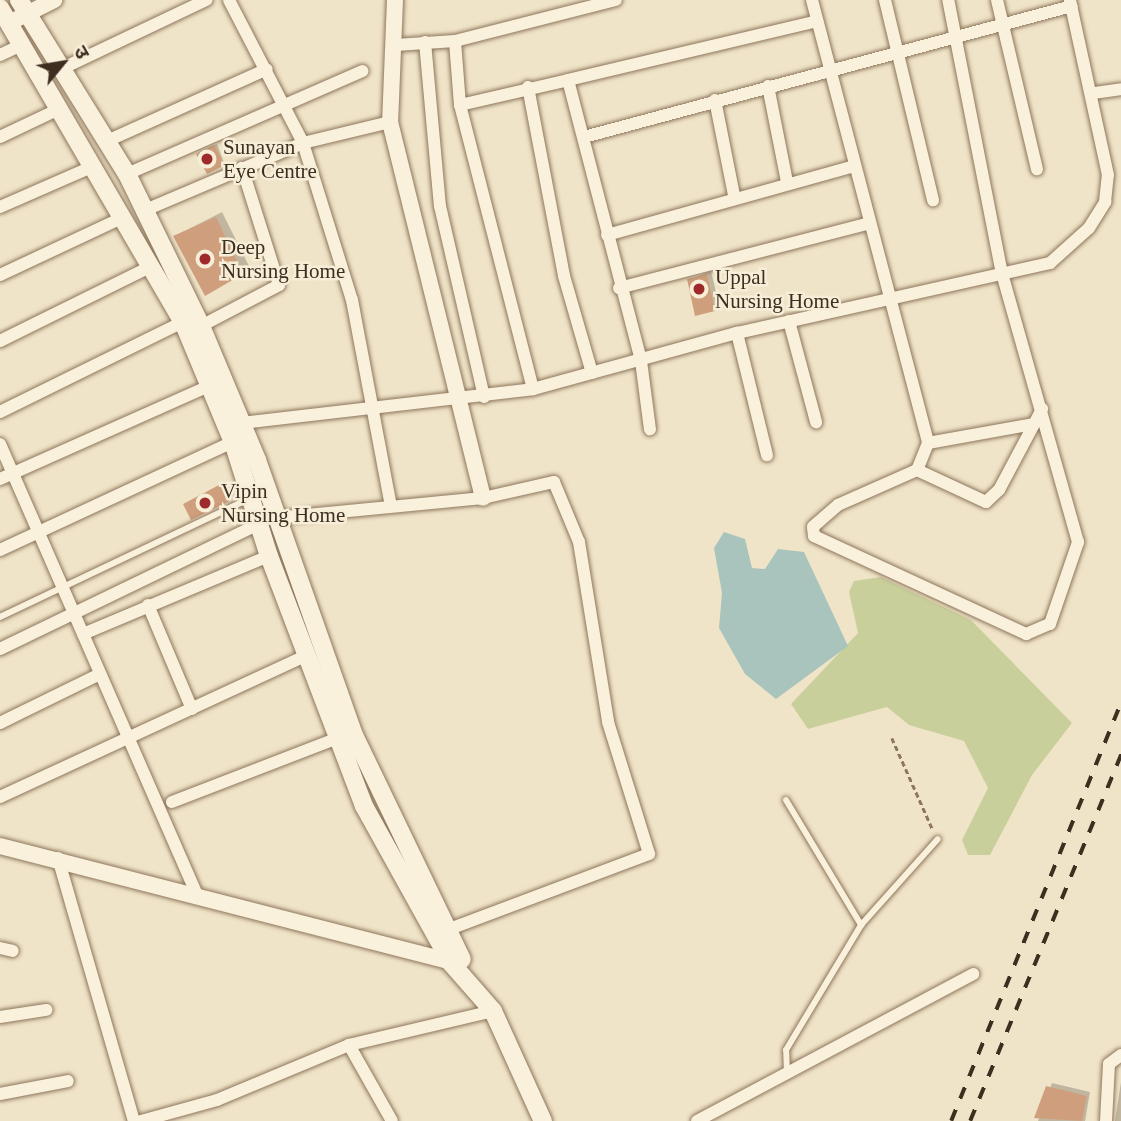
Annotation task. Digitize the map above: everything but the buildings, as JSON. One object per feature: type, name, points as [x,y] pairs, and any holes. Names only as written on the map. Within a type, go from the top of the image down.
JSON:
[{"type":"main road","points":[[22,6],[127,174],[201,326],[240,423],[268,521],[353,733],[447,930],[458,964]]},
{"type":"main road","points":[[3,19],[124,217],[183,322],[233,442],[250,499],[268,521],[269,556],[309,654],[335,739],[403,884],[493,1011],[543,1121]]},
{"type":"street","points":[[3,19],[22,6],[54,0]]},
{"type":"street","points":[[61,69],[206,0]]},
{"type":"street","points":[[229,0],[303,143],[352,300],[391,506]]},
{"type":"street","points":[[395,0],[396,45],[390,122],[457,402],[483,498]]},
{"type":"street","points":[[396,45],[455,41],[615,0]]},
{"type":"street","points":[[812,0],[832,69],[866,224],[928,443],[917,470],[838,505],[813,527],[814,536],[1026,634],[1039,631],[1049,624],[1078,542],[1002,274],[948,0]]},
{"type":"street","points":[[884,0],[933,200]]},
{"type":"street","points":[[997,0],[1037,169]]},
{"type":"street","points":[[240,423],[457,402],[533,388],[737,333],[1050,263],[1073,247],[1105,202],[1108,176],[1094,93],[1071,3],[1003,24],[584,137]]},
{"type":"street","points":[[460,105],[817,21]]},
{"type":"street","points":[[455,41],[460,105],[533,388]]},
{"type":"street","points":[[425,42],[440,206],[484,397]]},
{"type":"street","points":[[0,55],[21,45]]},
{"type":"street","points":[[107,141],[267,69]]},
{"type":"street","points":[[127,174],[284,102],[363,71]]},
{"type":"street","points":[[568,80],[619,288],[641,361],[650,429]]},
{"type":"street","points":[[768,86],[787,182]]},
{"type":"street","points":[[528,87],[564,276],[592,373]]},
{"type":"street","points":[[1094,93],[1121,89]]},
{"type":"street","points":[[715,100],[734,195]]},
{"type":"street","points":[[0,137],[59,109]]},
{"type":"street","points":[[143,211],[303,143],[390,122]]},
{"type":"street","points":[[0,207],[93,166]]},
{"type":"street","points":[[607,235],[734,195],[854,166]]},
{"type":"street","points":[[201,326],[279,285],[242,168]]},
{"type":"street","points":[[0,275],[124,217]]},
{"type":"street","points":[[619,288],[866,224]]},
{"type":"street","points":[[0,341],[152,266]]},
{"type":"street","points":[[789,321],[816,422]]},
{"type":"street","points":[[0,412],[183,322]]},
{"type":"street","points":[[737,333],[767,455]]},
{"type":"street","points":[[5,477],[209,386]]},
{"type":"street","points":[[917,470],[986,502],[1042,409]]},
{"type":"street","points":[[928,443],[1034,424]]},
{"type":"street","points":[[0,550],[233,442]]},
{"type":"street","points":[[0,444],[5,477],[74,614],[196,893]]},
{"type":"street","points":[[0,649],[268,521],[483,498],[554,482],[579,542],[608,722],[649,853],[447,930]]},
{"type":"street","points":[[83,634],[269,556]]},
{"type":"street","points":[[148,605],[192,709]]},
{"type":"street","points":[[0,797],[128,741],[309,654]]},
{"type":"street","points":[[0,723],[100,674]]},
{"type":"street","points":[[172,802],[335,739]]},
{"type":"street","points":[[0,846],[196,893],[458,964]]},
{"type":"street","points":[[58,858],[134,1121]]},
{"type":"street","points":[[697,1121],[788,1076],[973,974]]},
{"type":"street","points":[[0,1017],[46,1010]]},
{"type":"street","points":[[141,1121],[217,1100],[349,1045],[493,1011]]},
{"type":"street","points":[[349,1045],[392,1121]]},
{"type":"street","points":[[1106,1121],[1109,1064],[1121,1055]]},
{"type":"street","points":[[0,1094],[68,1082]]},
{"type":"lane","points":[[0,617],[250,499]]},
{"type":"lane","points":[[786,800],[861,925]]},
{"type":"lane","points":[[788,1076],[786,1050],[861,925],[938,839]]},
{"type":"path","points":[[892,738],[938,839]]},
{"type":"green space","points":[[881,577],[971,620],[1072,723],[1032,775],[990,855],[968,855],[962,840],[988,788],[964,741],[909,725],[887,707],[808,729],[791,704],[858,633],[849,592],[854,581]]},
{"type":"water","points":[[724,532],[745,539],[752,568],[765,569],[778,549],[804,552],[848,646],[776,699],[745,674],[719,628],[722,593],[714,548]]},
{"type":"railway","points":[[951,1121],[1121,703]]},
{"type":"railway","points":[[970,1121],[1121,754]]},
{"type":"place","name":"Sunayan Eye Centre","points":[[207,159]]},
{"type":"place","name":"Deep Nursing Home","points":[[205,259]]},
{"type":"place","name":"Uppal Nursing Home","points":[[699,289]]},
{"type":"place","name":"Vipin Nursing Home","points":[[205,503]]}]
